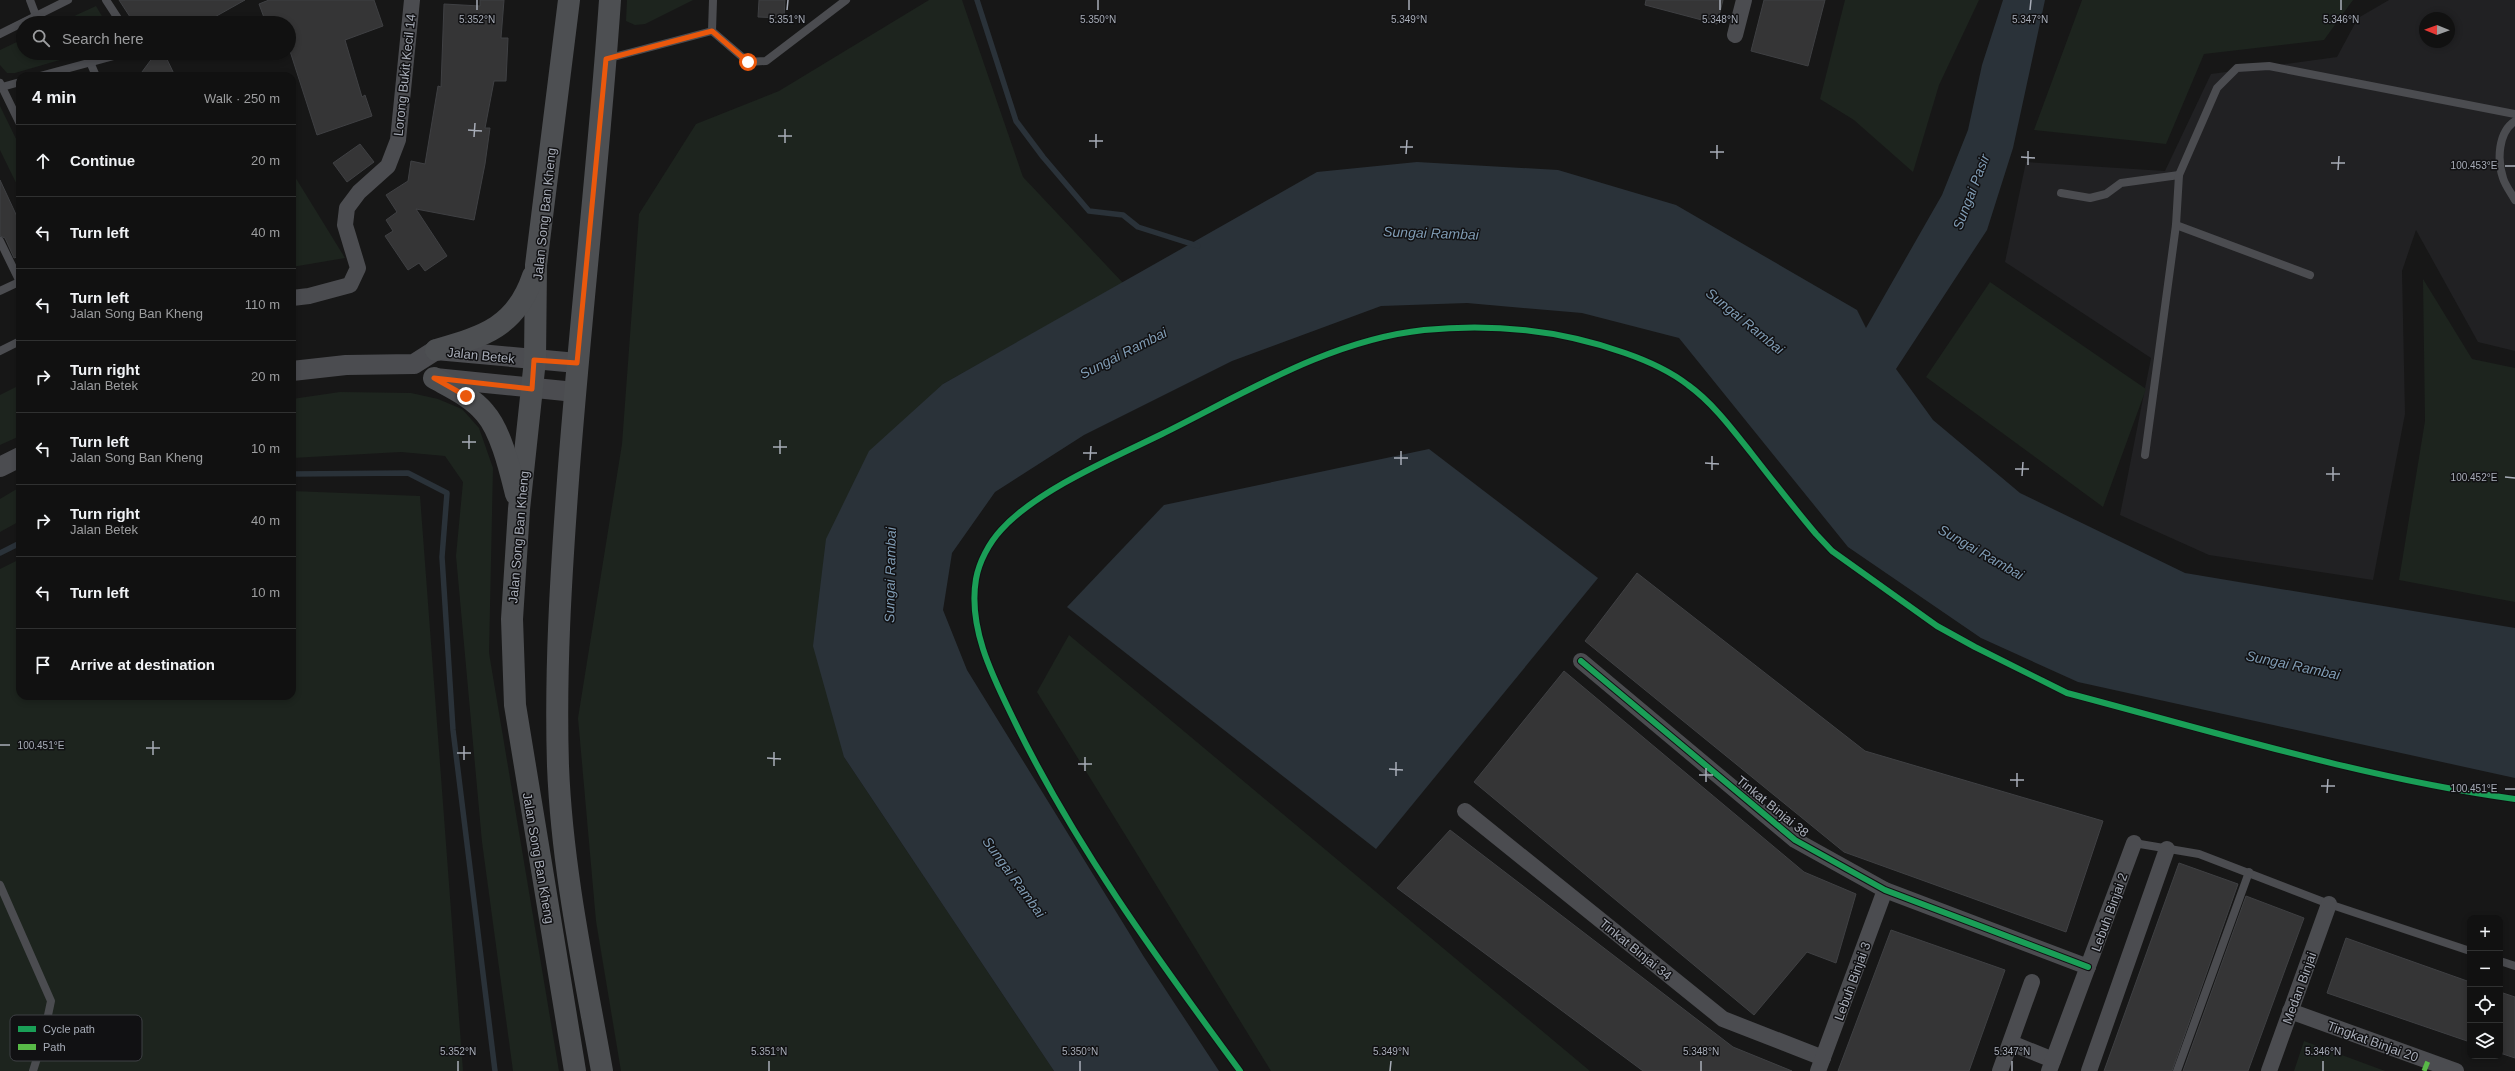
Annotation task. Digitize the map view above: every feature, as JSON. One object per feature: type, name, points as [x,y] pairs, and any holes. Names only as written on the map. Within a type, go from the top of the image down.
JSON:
[{"type":"main road","name":"Jalan Song Ban Kheng","points":[[569,0],[536,265],[534,360],[519,509],[512,619],[515,706],[575,1071]]},
{"type":"main road","name":"Jalan Song Ban Kheng","points":[[602,1071],[571,898],[558,769],[557,681],[559,602],[577,363],[606,59],[610,0]]},
{"type":"main road","points":[[436,350],[490,332],[506,322],[527,293],[536,265]]},
{"type":"main road","points":[[434,378],[466,396],[486,413],[510,470],[519,509]]},
{"type":"street","name":"Lorong Bukit Kecil 14","points":[[296,298],[309,296],[350,285],[358,268],[346,225],[347,208],[359,192],[388,166],[398,140],[412,0]]},
{"type":"street","points":[[1735,35],[1744,0]]},
{"type":"street","name":"Jalan Betek","points":[[414,364],[436,350],[577,363]]},
{"type":"street","points":[[296,371],[346,365],[414,364],[434,378],[532,389],[575,392]]},
{"type":"street","points":[[0,467],[16,459]]},
{"type":"street","name":"Tinkat Binjai 38","points":[[1582,661],[1795,840],[1885,890],[2088,967]]},
{"type":"street","name":"Tinkat Binjai 34","points":[[1465,811],[1723,1019],[1820,1065]]},
{"type":"street","name":"Lebuh Binjai 2","points":[[2051,1066],[2134,843]]},
{"type":"street","points":[[2089,1071],[2167,849]]},
{"type":"street","name":"Lebuh Binjai 3","points":[[1820,1065],[1885,890]]},
{"type":"street","name":"Medan Binjai","points":[[2269,1071],[2329,904]]},
{"type":"street","points":[[2000,1071],[2032,982]]},
{"type":"street","name":"Tingkat Binjai 20","points":[[2290,1012],[2456,1071]]},
{"type":"street","points":[[2011,1043],[2051,1066]]},
{"type":"lane","points":[[30,0],[36,16],[68,0]]},
{"type":"lane","points":[[106,0],[116,16]]},
{"type":"lane","points":[[712,31],[714,0]]},
{"type":"lane","points":[[712,31],[748,62],[766,61],[846,0]]},
{"type":"lane","points":[[0,34],[16,26]]},
{"type":"lane","points":[[606,59],[712,31]]},
{"type":"lane","points":[[54,72],[98,60]]},
{"type":"lane","points":[[90,62],[94,72]]},
{"type":"lane","points":[[2145,455],[2176,225],[2179,175],[2217,88],[2237,68],[2269,66],[2515,114]]},
{"type":"lane","points":[[16,83],[1,85],[16,116]]},
{"type":"lane","points":[[2515,121],[2505,131],[2500,148],[2503,178],[2515,200]]},
{"type":"lane","points":[[2061,193],[2090,198],[2106,194],[2121,183],[2179,175]]},
{"type":"lane","points":[[2176,225],[2310,275]]},
{"type":"lane","points":[[0,241],[16,275]]},
{"type":"lane","points":[[0,291],[16,285]]},
{"type":"lane","points":[[0,351],[16,343]]},
{"type":"lane","points":[[2134,843],[2199,854],[2329,904],[2467,950]]},
{"type":"lane","points":[[2177,1071],[2249,872]]},
{"type":"lane","points":[[0,885],[51,1001],[48,1015]]},
{"type":"lane","points":[[2503,962],[2515,966]]},
{"type":"lane","points":[[33,1071],[36,1061]]},
{"type":"shaded area","points":[[627,0],[693,0],[645,24],[635,25],[626,21]]},
{"type":"shaded area","points":[[929,0],[962,0],[1023,177],[1123,283],[943,384],[844,757],[1054,1071],[621,1071],[596,921],[578,718],[622,444],[639,214],[696,124],[779,91]]},
{"type":"shaded area","points":[[1845,0],[1979,0],[1939,85],[1913,172],[1854,120],[1820,99]]},
{"type":"shaded area","points":[[2082,0],[2353,0],[2324,40],[2204,54],[2166,144],[2034,130]]},
{"type":"shaded area","points":[[2389,0],[2515,0],[2515,351],[2478,342],[2416,230],[2402,271],[2405,414],[2373,580],[2209,555],[2120,515],[2151,358],[2005,262],[2026,162],[2165,171],[2211,74],[2337,57],[2358,18]]},
{"type":"shaded area","points":[[96,6],[102,16],[74,16]]},
{"type":"shaded area","points":[[16,42],[16,60],[60,60],[15,73],[7,73],[0,65],[0,50]]},
{"type":"shaded area","points":[[0,106],[16,139],[16,183],[0,150]]},
{"type":"shaded area","points":[[296,178],[345,258],[296,266]]},
{"type":"shaded area","points":[[2423,279],[2472,359],[2515,368],[2515,602],[2399,580],[2425,421]]},
{"type":"shaded area","points":[[1990,282],[2146,389],[2103,507],[1926,377]]},
{"type":"shaded area","points":[[16,387],[16,438],[0,445],[0,395]]},
{"type":"shaded area","points":[[340,392],[411,393],[438,399],[462,409],[479,428],[493,468],[489,653],[559,1071],[513,1071],[482,842],[456,556],[463,482],[445,456],[401,452],[296,458],[296,398]]},
{"type":"shaded area","points":[[16,489],[16,523],[0,532],[0,499]]},
{"type":"shaded area","points":[[296,491],[420,496],[463,1071],[0,1071],[0,569],[16,561],[16,700],[296,700]]},
{"type":"shaded area","points":[[1069,635],[1590,1071],[1271,1071],[1037,692]]},
{"type":"shaded area","points":[[2304,1041],[2385,1071],[2294,1071]]},
{"type":"water","points":[[2003,0],[2045,0],[2013,148],[1987,230],[1896,369],[1933,420],[2020,493],[2185,573],[2515,628],[2515,778],[2078,682],[1981,638],[1848,547],[1679,338],[1582,313],[1467,303],[1381,306],[1232,361],[1084,435],[995,492],[952,553],[943,610],[967,670],[1144,957],[1219,1071],[1054,1071],[844,757],[813,646],[826,539],[869,451],[943,384],[1317,172],[1417,162],[1558,170],[1676,205],[1857,310],[1866,328],[1942,195],[1968,130],[1982,65]]},
{"type":"water","points":[[1429,449],[1598,578],[1376,849],[1067,607],[1164,505]]},
{"type":"building","points":[[119,0],[245,0],[216,16],[129,16]]},
{"type":"building","points":[[269,0],[374,0],[383,26],[345,40],[362,97],[365,95],[372,116],[317,135],[293,60],[296,60],[296,16],[263,16],[259,4]]},
{"type":"building","points":[[480,0],[504,0],[501,38],[508,38],[506,81],[494,81],[485,128],[490,128],[485,164],[474,220],[416,209],[447,256],[425,271],[419,263],[408,270],[385,236],[393,231],[386,220],[397,212],[386,195],[408,181],[411,161],[425,164],[438,86],[441,87],[444,4],[480,6]]},
{"type":"building","points":[[759,0],[785,0],[784,18],[758,17]]},
{"type":"building","points":[[1646,0],[1723,0],[1717,24],[1645,5]]},
{"type":"building","points":[[1764,0],[1825,0],[1808,66],[1751,51]]},
{"type":"building","points":[[151,60],[167,60],[173,72],[142,72]]},
{"type":"building","points":[[360,144],[374,162],[347,182],[333,163]]},
{"type":"building","points":[[0,180],[16,214],[16,257],[14,258],[5,238],[0,236]]},
{"type":"building","points":[[1637,573],[1865,751],[2103,821],[2066,932],[1844,852],[1585,641]]},
{"type":"building","points":[[1564,671],[1804,872],[1856,894],[1836,963],[1807,952],[1754,1015],[1474,782]]},
{"type":"building","points":[[1450,830],[1733,1047],[1792,1071],[1643,1071],[1397,888]]},
{"type":"building","points":[[2179,863],[2238,884],[2172,1071],[2104,1071]]},
{"type":"building","points":[[2246,896],[2304,918],[2248,1071],[2183,1071]]},
{"type":"building","points":[[1891,930],[2005,970],[1969,1071],[1838,1071]]},
{"type":"building","points":[[2346,938],[2467,981],[2467,1041],[2327,993]]},
{"type":"building","points":[[2503,993],[2515,997],[2515,1058],[2503,1054]]},
{"type":"waterway","points":[[977,0],[1016,121],[1043,157],[1089,211],[1123,215],[1138,227],[1198,246]]},
{"type":"waterway","points":[[296,474],[408,473],[447,493],[442,557],[453,730],[495,1071]]},
{"type":"waterway","points":[[0,553],[16,545]]},
{"type":"marked path","points":[[2424,1071],[2428,1061]]},
{"type":"cycle path","points":[[1240,1071],[1177,985],[1117,898],[1061,808],[1035,761],[996,682],[983,649],[975,614],[974,597],[976,579],[979,566],[985,553],[1001,530],[1016,515],[1055,488],[1099,464],[1289,370],[1322,356],[1389,336],[1424,330],[1450,328],[1475,327],[1526,330],[1601,345],[1642,359],[1681,380],[1697,392],[1714,408],[1816,534],[1832,551],[1937,626],[1975,647],[2067,693],[2346,767],[2458,790],[2515,799]]},
{"type":"cycle path","points":[[1581,661],[1795,840],[1885,890],[2088,967]]},
{"type":"route","points":[[466,396],[434,378],[532,389],[534,360],[577,363],[606,59],[712,31],[748,62]]},
{"type":"water label","name":"Sungai Pasir","points":[[1971,192]]},
{"type":"water label","name":"Sungai Rambai","points":[[1431,233]]},
{"type":"water label","name":"Sungai Rambai","points":[[1745,321]]},
{"type":"water label","name":"Sungai Rambai","points":[[1123,353]]},
{"type":"water label","name":"Sungai Rambai","points":[[1981,552]]},
{"type":"water label","name":"Sungai Rambai","points":[[890,575]]},
{"type":"water label","name":"Sungai Rambai","points":[[2293,665]]},
{"type":"water label","name":"Sungai Rambai","points":[[1014,877]]}]
